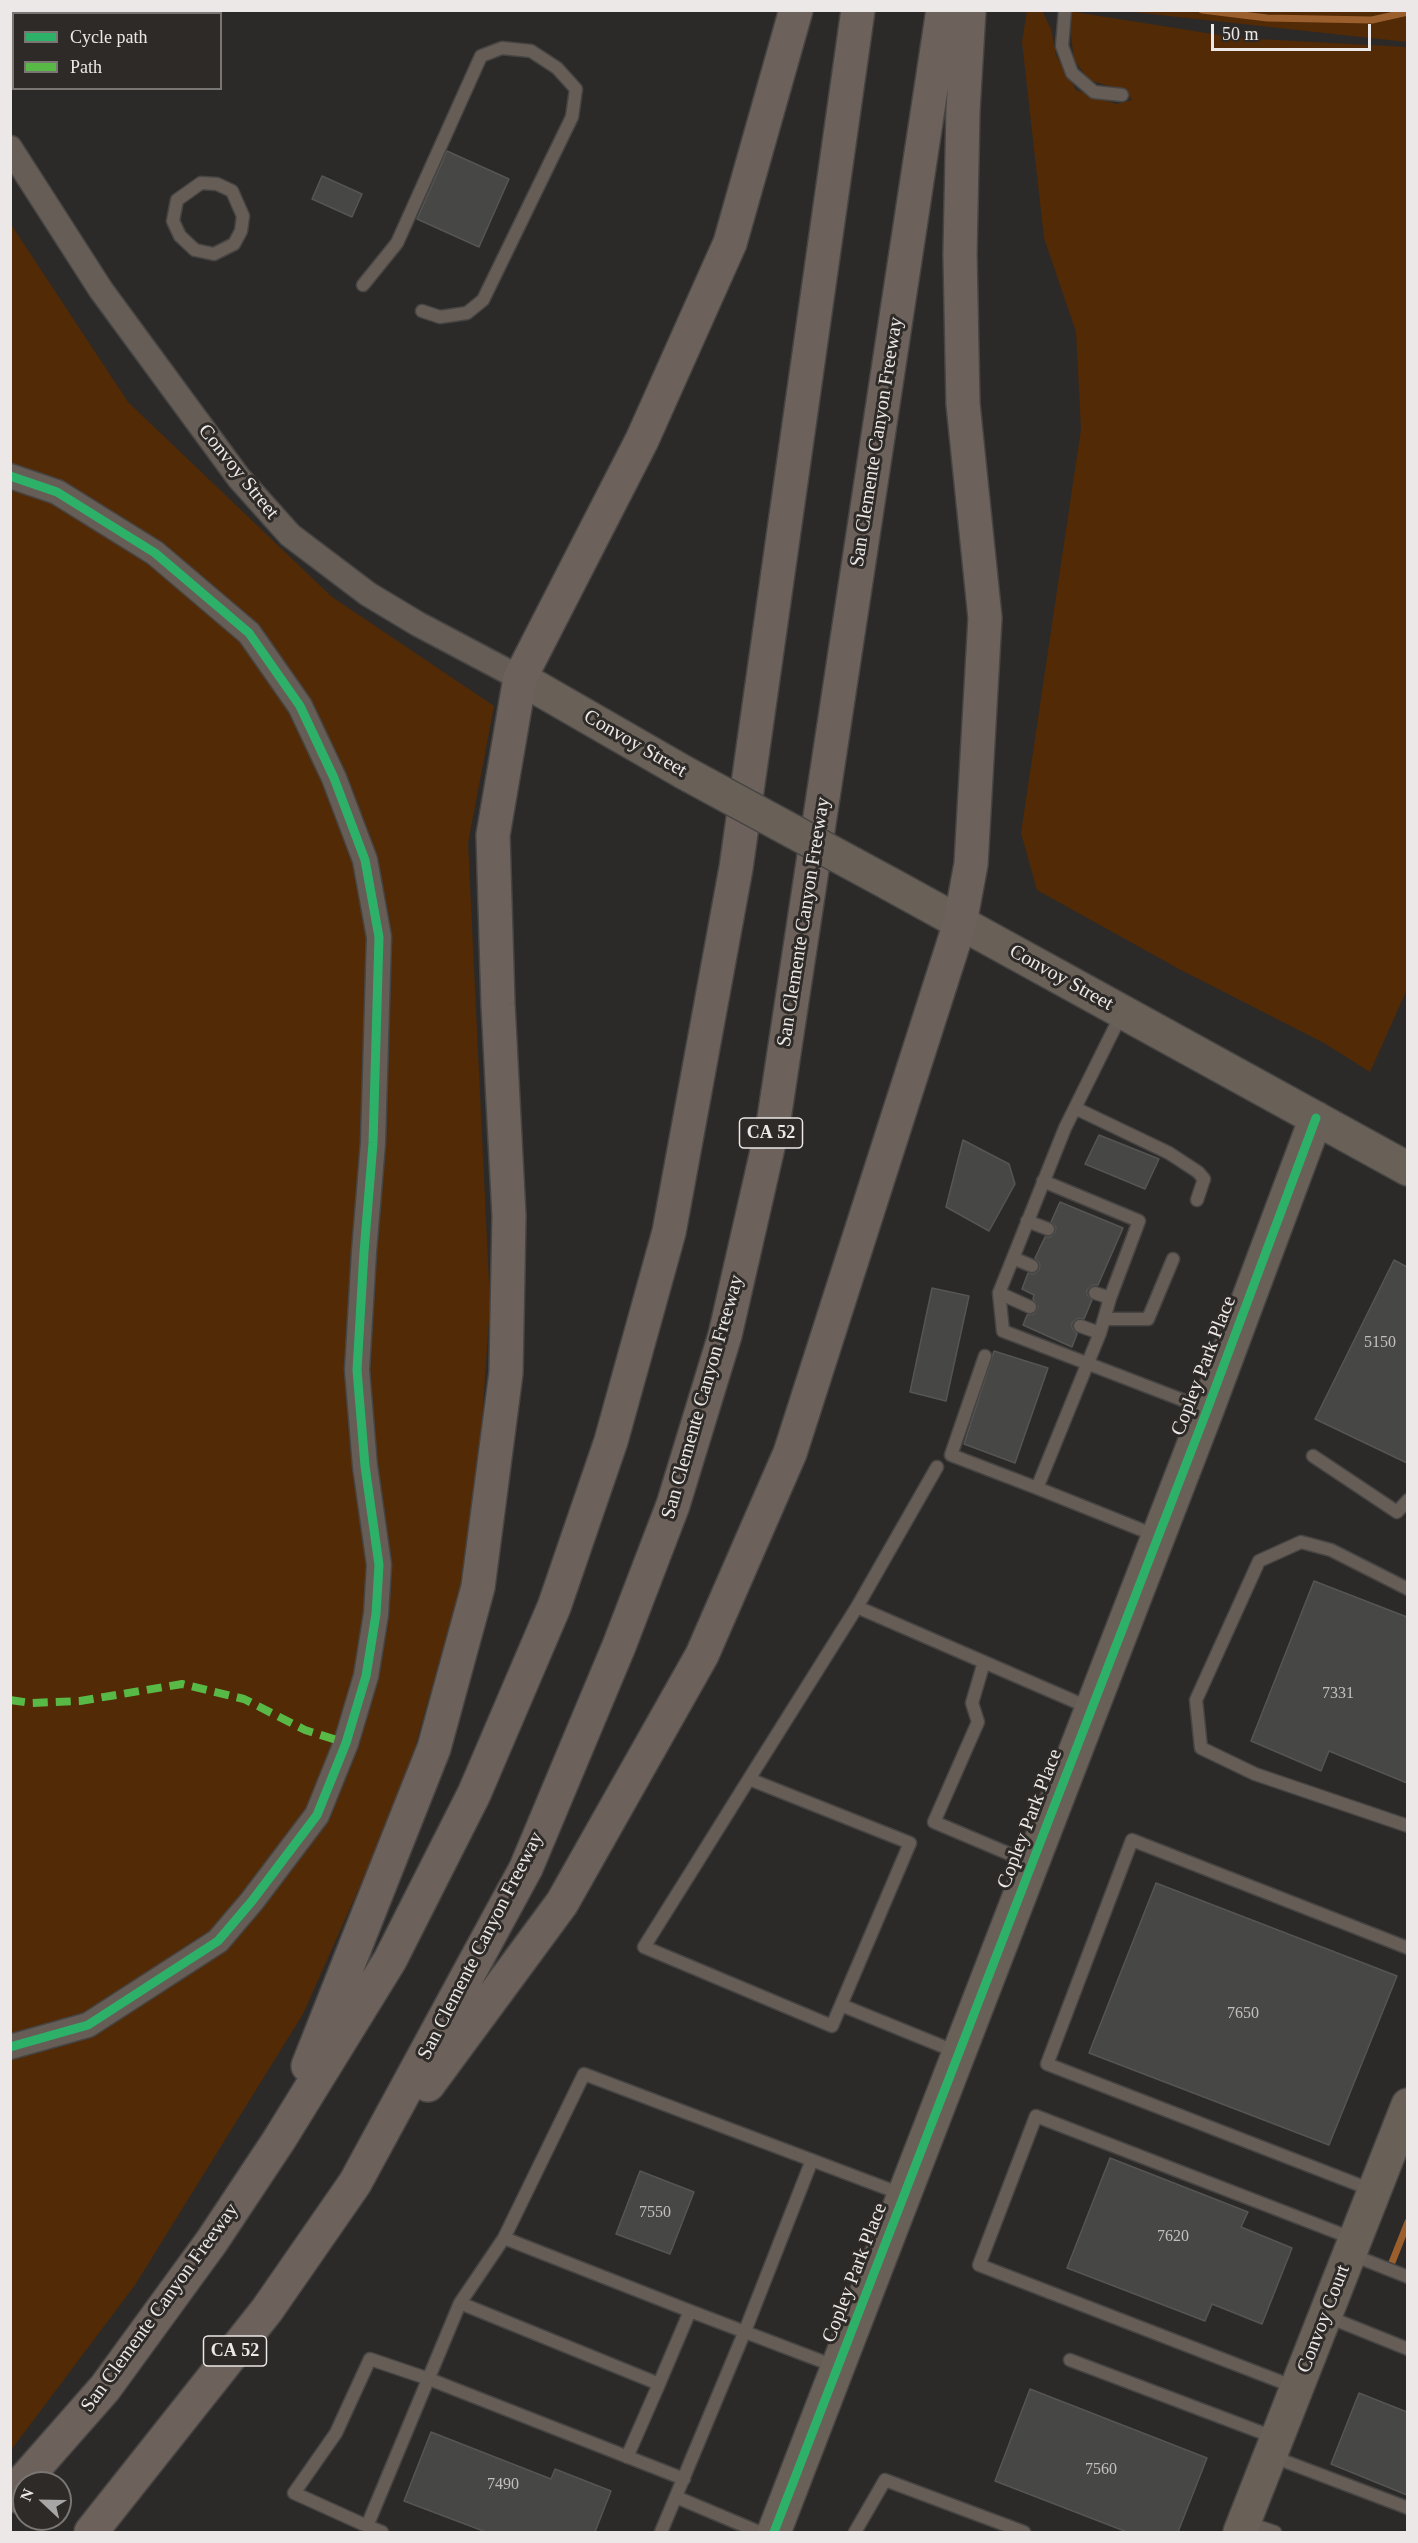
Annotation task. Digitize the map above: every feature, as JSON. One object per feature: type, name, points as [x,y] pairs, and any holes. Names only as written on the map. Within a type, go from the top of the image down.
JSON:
[{"type":"highway","points":[[279,2140],[434,1748],[478,1587],[506,1373],[509,1216],[498,1004],[494,835],[519,678],[642,440],[730,243],[796,10]]},
{"type":"highway","name":"San Clemente Canyon Freeway","points":[[10,2496],[105,2388],[212,2241],[279,2140],[390,1960],[474,1794],[554,1607],[611,1441],[669,1232],[736,868],[858,10]]},
{"type":"highway","name":"San Clemente Canyon Freeway","points":[[91,2532],[267,2310],[356,2183],[526,1868],[619,1646],[673,1505],[725,1335],[772,1125],[943,10]]},
{"type":"highway","points":[[356,2183],[562,1903],[702,1656],[790,1453],[960,923],[971,864],[985,618],[963,404],[960,255],[963,110],[969,10]]},
{"type":"main road","name":"Convoy Street","points":[[519,678],[685,773],[1407,1169]]},
{"type":"main road","name":"Copley Park Place","points":[[774,2532],[1207,1410],[1316,1118]]},
{"type":"main road","name":"Convoy Court","points":[[1242,2527],[1407,2105]]},
{"type":"street","name":"Convoy Street","points":[[10,148],[101,290],[239,478],[290,535],[369,594],[418,624],[519,678]]},
{"type":"street","points":[[10,476],[57,492],[155,553],[249,633],[300,706],[334,778],[365,860],[379,937],[374,1143],[364,1252],[357,1370],[365,1466],[379,1565],[376,1614],[366,1676],[346,1743],[317,1815],[252,1901],[218,1941],[88,2025],[10,2047]]},
{"type":"lane","points":[[1065,10],[1062,46],[1072,73],[1094,92],[1122,95]]},
{"type":"lane","points":[[363,285],[398,243],[481,56],[502,48],[531,51],[557,68],[576,88],[572,117],[483,300],[467,313],[440,317],[422,311]]},
{"type":"lane","points":[[201,183],[217,184],[232,190],[243,216],[241,231],[234,244],[214,254],[195,250],[180,237],[173,220],[177,200],[201,183]]},
{"type":"lane","points":[[1122,1012],[1075,1108],[1043,1181],[999,1293],[1003,1331],[1207,1410]]},
{"type":"lane","points":[[1075,1108],[1169,1154],[1198,1172],[1204,1179],[1197,1200]]},
{"type":"lane","points":[[1037,1488],[1100,1333],[1110,1298],[1139,1221],[1043,1181]]},
{"type":"lane","points":[[1027,1221],[1048,1229]]},
{"type":"lane","points":[[1112,1255],[1124,1260]]},
{"type":"lane","points":[[1013,1258],[1032,1266]]},
{"type":"lane","points":[[1104,1319],[1148,1319],[1173,1259]]},
{"type":"lane","points":[[999,1293],[1030,1307]]},
{"type":"lane","points":[[1095,1293],[1110,1298]]},
{"type":"lane","points":[[1080,1326],[1100,1333]]},
{"type":"lane","points":[[985,1356],[951,1455],[1158,1537]]},
{"type":"lane","points":[[1313,1456],[1397,1512],[1407,1500]]},
{"type":"lane","points":[[749,1779],[910,1843],[832,2026],[644,1947],[749,1779],[857,1607],[937,1467]]},
{"type":"lane","points":[[1407,1589],[1331,1550],[1301,1542],[1259,1561],[1196,1700],[1201,1748],[1255,1774],[1407,1826]]},
{"type":"lane","points":[[857,1607],[1092,1709]]},
{"type":"lane","points":[[984,1662],[972,1703],[978,1722],[934,1822],[1032,1864]]},
{"type":"lane","points":[[1374,2191],[1047,2064],[1132,1840],[1407,1948]]},
{"type":"lane","points":[[841,2005],[959,2053]]},
{"type":"lane","points":[[367,2526],[460,2303],[504,2238],[584,2074],[904,2195]]},
{"type":"lane","points":[[1297,2388],[979,2265],[1036,2116],[1352,2246],[1407,2277]]},
{"type":"lane","points":[[662,2532],[745,2331],[812,2160]]},
{"type":"lane","points":[[504,2238],[838,2367]]},
{"type":"lane","points":[[460,2303],[659,2384]]},
{"type":"lane","points":[[627,2457],[690,2311]]},
{"type":"lane","points":[[1325,2315],[1407,2349]]},
{"type":"lane","points":[[382,2532],[294,2493],[336,2433],[370,2359],[429,2379],[684,2480]]},
{"type":"lane","points":[[1070,2360],[1274,2447],[1407,2508]]},
{"type":"lane","points":[[855,2532],[885,2480],[1024,2532]]},
{"type":"lane","points":[[676,2498],[759,2532]]},
{"type":"lane","points":[[1242,2527],[1275,2532]]},
{"type":"shaded area","points":[[1027,11],[1042,11],[1051,29],[1056,55],[1076,90],[1116,104],[1132,100],[1125,91],[1089,80],[1074,60],[1068,11],[1238,38],[1407,47],[1408,987],[1370,1072],[1324,1043],[1179,969],[1037,890],[1021,833],[1081,429],[1076,332],[1044,238],[1022,42]]},
{"type":"shaded area","points":[[1124,11],[1407,11],[1407,42]]},
{"type":"shaded area","points":[[10,223],[128,402],[332,597],[494,706],[468,843],[490,1304],[474,1539],[403,1789],[303,2014],[135,2285],[11,2450]]},
{"type":"building","points":[[447,151],[509,179],[479,247],[417,219]]},
{"type":"building","points":[[322,176],[362,194],[352,217],[312,199]]},
{"type":"building","points":[[1099,1135],[1159,1159],[1145,1189],[1085,1164]]},
{"type":"building","points":[[963,1140],[1009,1164],[1015,1184],[989,1231],[946,1207]]},
{"type":"building","points":[[1060,1202],[1123,1228],[1098,1285],[1093,1285],[1087,1290],[1087,1295],[1092,1300],[1084,1319],[1078,1318],[1072,1323],[1072,1328],[1077,1334],[1072,1347],[1023,1325],[1027,1315],[1034,1314],[1038,1307],[1033,1299],[1034,1295],[1022,1289],[1028,1273],[1034,1274],[1039,1270],[1040,1264],[1035,1258],[1045,1237],[1050,1237],[1055,1232],[1056,1227],[1051,1222]]},
{"type":"building","points":[[1394,1260],[1407,1267],[1407,1463],[1315,1419]]},
{"type":"building","points":[[932,1288],[969,1296],[946,1401],[910,1392]]},
{"type":"building","points":[[994,1351],[1048,1368],[1015,1463],[964,1444]]},
{"type":"building","points":[[1314,1581],[1407,1617],[1407,1783],[1329,1751],[1321,1771],[1251,1741]]},
{"type":"building","points":[[1156,1883],[1397,1976],[1329,2145],[1089,2053]]},
{"type":"building","points":[[1110,2158],[1248,2212],[1241,2227],[1292,2248],[1262,2324],[1212,2304],[1205,2321],[1067,2268]]},
{"type":"building","points":[[640,2171],[694,2192],[670,2254],[616,2234]]},
{"type":"building","points":[[1030,2389],[1207,2458],[1178,2532],[1127,2532],[995,2481]]},
{"type":"building","points":[[1359,2393],[1407,2412],[1407,2495],[1331,2464]]},
{"type":"building","points":[[431,2432],[551,2479],[555,2469],[611,2491],[595,2532],[486,2532],[404,2501]]},
{"type":"waterway","points":[[1202,10],[1267,18],[1372,20],[1408,12]]},
{"type":"waterway","points":[[1389,2270],[1408,2222]]},
{"type":"marked path","points":[[10,1700],[31,1703],[80,1701],[182,1684],[244,1699],[305,1730],[346,1743]]},
{"type":"cycle path","points":[[10,476],[57,492],[155,553],[249,633],[300,706],[334,778],[365,860],[379,937],[373,1143],[357,1370],[365,1466],[379,1565],[376,1614],[366,1676],[346,1743],[317,1815],[252,1901],[218,1941],[88,2025],[10,2047]]},
{"type":"cycle path","points":[[774,2532],[1207,1410],[1316,1118]]}]
